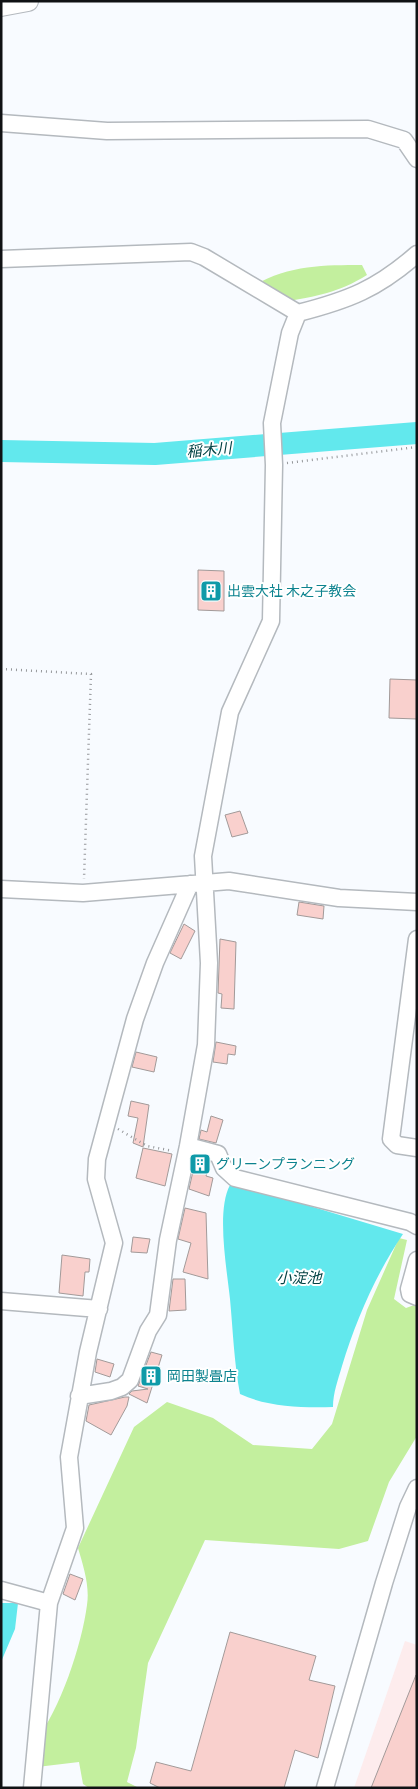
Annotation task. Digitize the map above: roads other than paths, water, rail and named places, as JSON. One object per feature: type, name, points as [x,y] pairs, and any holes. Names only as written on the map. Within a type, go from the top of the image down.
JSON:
[{"type":"main road","points":[[1,6],[28,1]]},
{"type":"street","points":[[1,123],[107,131],[368,128],[404,140],[417,158]]},
{"type":"street","points":[[1,259],[191,252],[204,257],[298,313],[336,303],[370,289],[417,254]]},
{"type":"street","points":[[32,1788],[49,1603],[75,1528],[70,1457],[79,1396],[114,1243],[96,1179],[97,1159],[135,1019],[152,972],[197,883],[230,712],[271,622],[274,465],[272,423],[290,333],[298,313]]},
{"type":"street","points":[[1,889],[83,893],[229,881],[339,898],[417,902]]},
{"type":"street","points":[[79,1396],[111,1391],[130,1380],[148,1331],[158,1315],[168,1240],[206,1045],[209,963],[208,920],[197,883]]},
{"type":"street","points":[[417,939],[391,1139],[396,1145],[417,1148]]},
{"type":"street","points":[[187,1150],[218,1154],[224,1168],[235,1178],[410,1222],[417,1226]]},
{"type":"street","points":[[417,1260],[409,1289],[410,1294],[417,1297]]},
{"type":"street","points":[[1,1301],[99,1309]]},
{"type":"street","points":[[325,1788],[387,1574],[408,1507],[417,1488]]},
{"type":"street","points":[[1,1590],[49,1603]]},
{"type":"water","name":"小淀池","points":[[230,1185],[240,1185],[403,1234],[384,1265],[360,1315],[337,1381],[333,1407],[298,1407],[274,1404],[240,1394],[223,1225],[226,1196]]},
{"type":"water","points":[[1,1603],[18,1603],[15,1629],[1,1662]]},
{"type":"waterway","name":"稲木川","points":[[1,451],[155,454],[417,433]]},
{"type":"place","name":"出雲大社 木之子教会","points":[[211,591]]},
{"type":"place","name":"グリーンプランニング","points":[[200,1164]]},
{"type":"place","name":"岡田製畳店","points":[[151,1376]]}]
